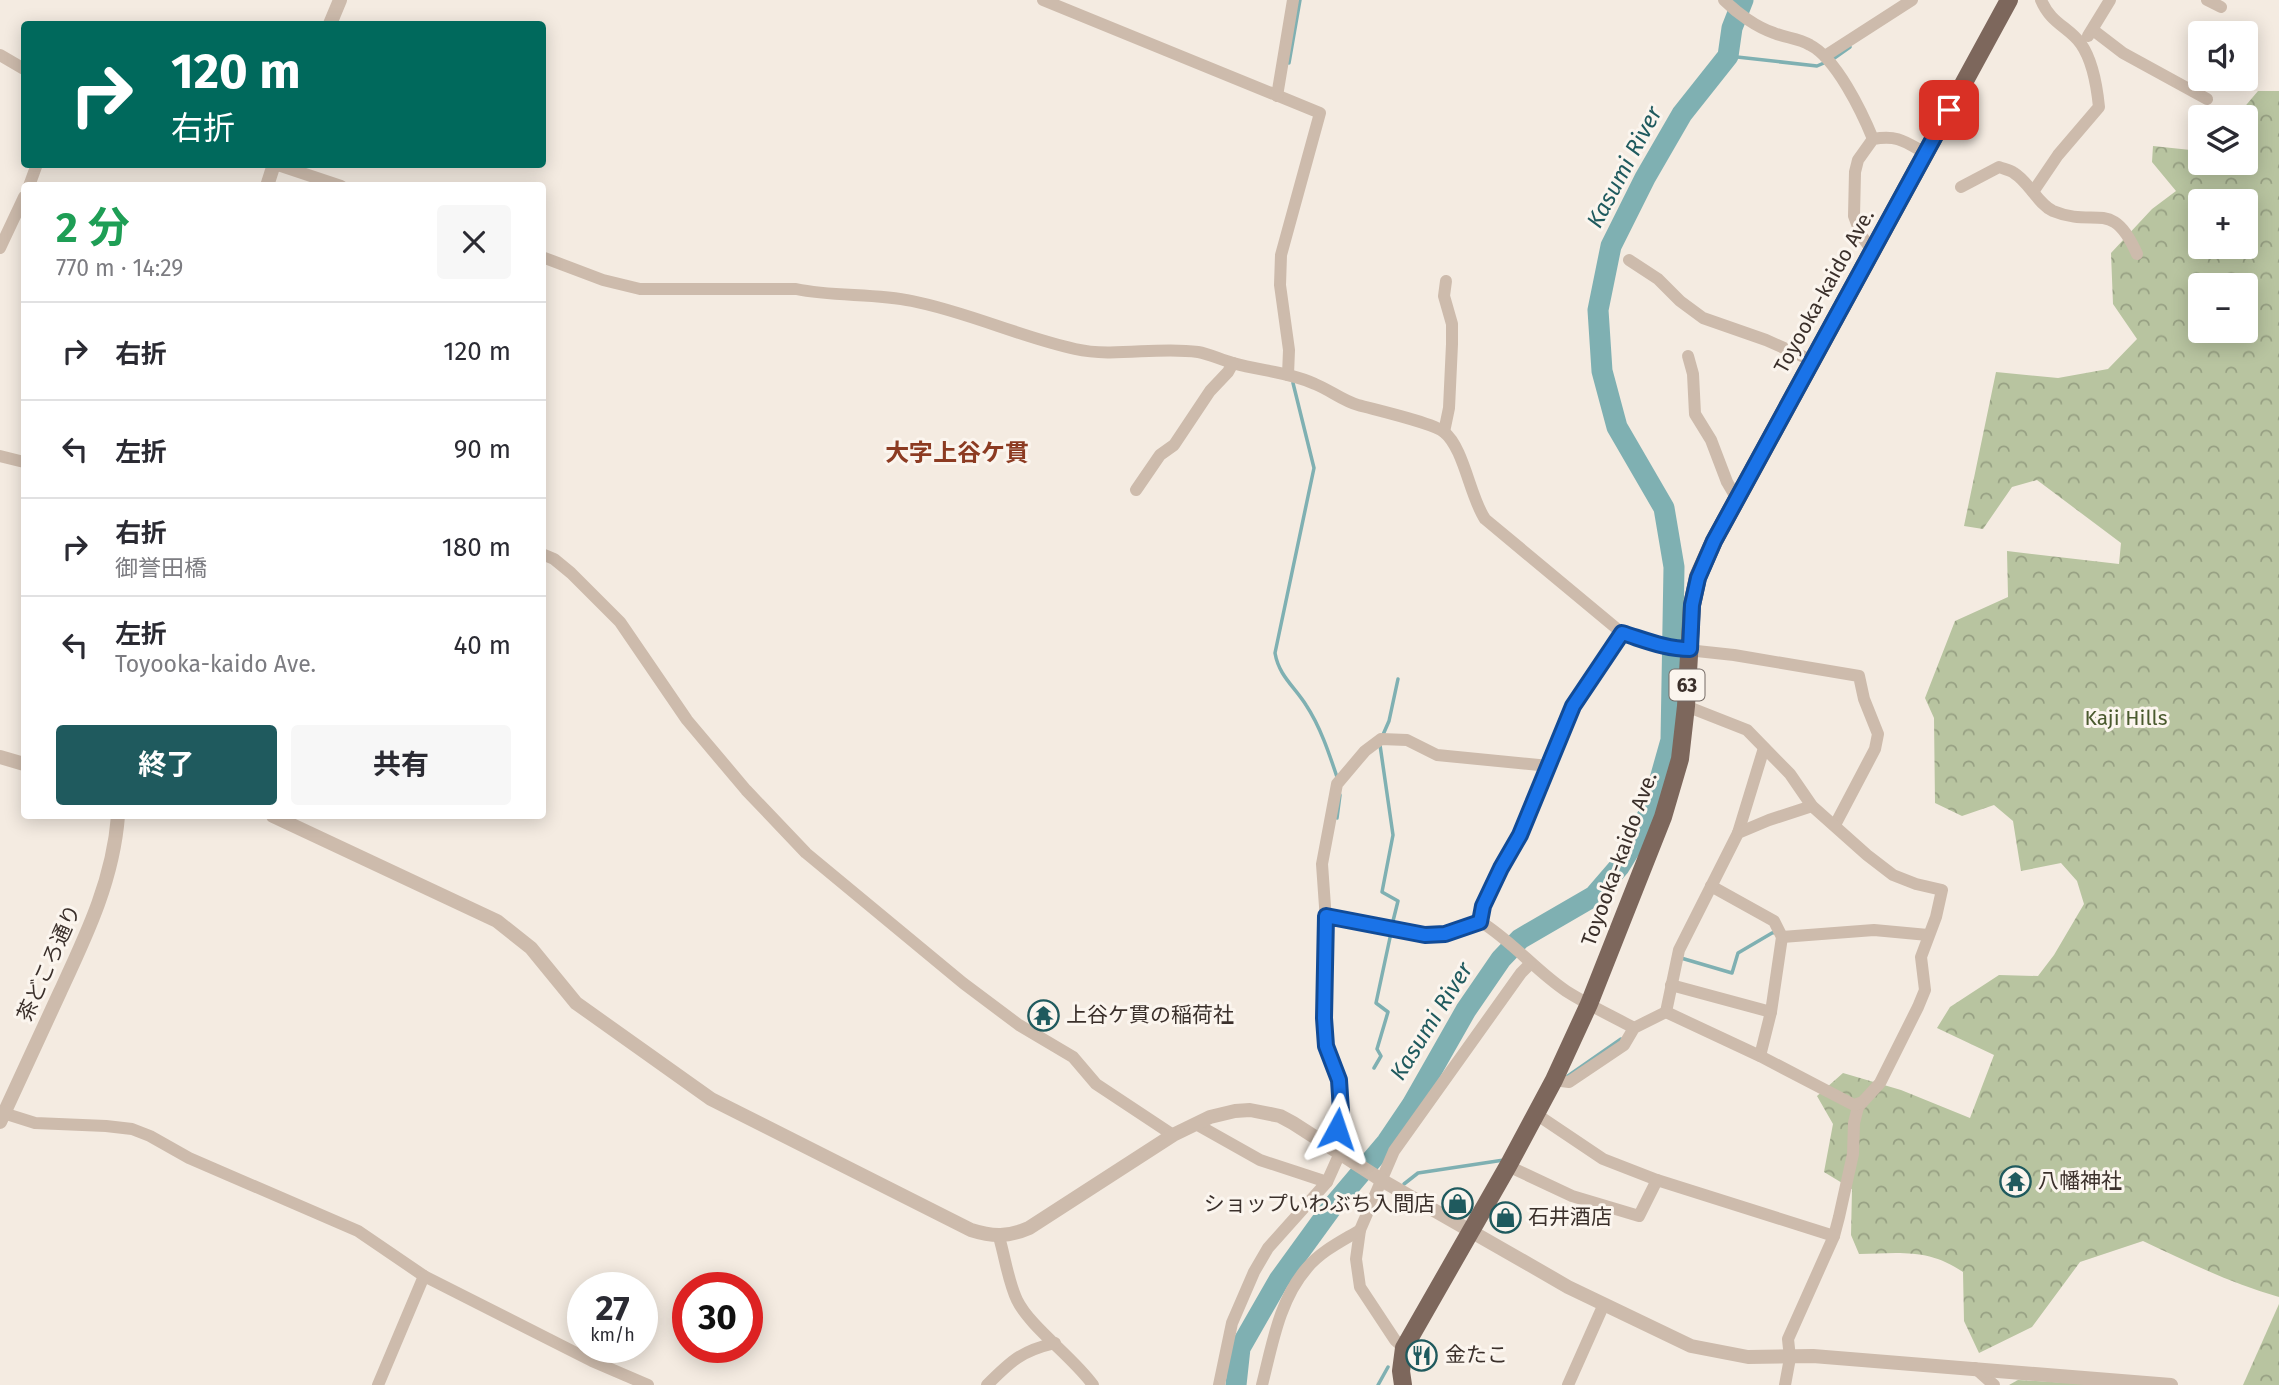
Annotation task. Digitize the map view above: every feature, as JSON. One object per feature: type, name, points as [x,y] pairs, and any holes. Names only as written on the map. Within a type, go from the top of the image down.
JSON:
[{"type":"main road","name":"Toyooka-kaido Ave.","points":[[1403,1385],[1401,1371],[1404,1348],[1554,1080],[1588,1004],[1663,817],[1679,759],[1686,706],[1684,649],[1692,605],[1698,578],[1714,541],[2009,0]]},
{"type":"street","points":[[331,21],[340,0]]},
{"type":"street","points":[[1044,0],[1320,113],[1281,255],[1280,285],[1289,350],[1288,375]]},
{"type":"street","points":[[1277,96],[1293,0]]},
{"type":"street","points":[[1827,60],[1912,0]]},
{"type":"street","points":[[2034,192],[2058,155],[2099,107],[2097,85],[2081,44],[2056,23],[2041,0]]},
{"type":"street","points":[[2081,44],[2110,0]]},
{"type":"street","points":[[2207,0],[2221,7]]},
{"type":"street","points":[[1725,1],[1752,22],[1774,34],[1790,36],[1812,46],[1827,60],[1866,122],[1873,139]]},
{"type":"street","points":[[2092,30],[2123,53],[2207,99]]},
{"type":"street","points":[[0,55],[21,67]]},
{"type":"street","points":[[1873,252],[1861,235],[1854,216],[1855,172],[1862,153],[1873,139],[1898,138],[1925,153]]},
{"type":"street","points":[[1961,187],[1999,167],[2014,173],[2051,211],[2109,218],[2120,225],[2137,254]]},
{"type":"street","points":[[287,168],[329,182]]},
{"type":"street","points":[[0,248],[21,203]]},
{"type":"street","points":[[546,259],[603,280],[640,289],[796,289],[879,296],[956,311],[1077,350],[1193,351],[1288,375],[1315,384],[1354,404],[1444,432],[1457,451],[1477,507],[1485,519],[1622,633],[1684,649],[1859,676],[1864,699],[1878,734],[1875,749],[1835,825]]},
{"type":"street","points":[[1629,260],[1658,279],[1680,301],[1703,318],[1766,340],[1811,360]]},
{"type":"street","points":[[1444,432],[1450,408],[1452,344],[1452,324],[1444,296],[1446,281]]},
{"type":"street","points":[[1688,356],[1693,374],[1695,414],[1711,440],[1727,482],[1737,499]]},
{"type":"street","points":[[1136,490],[1160,456],[1174,444],[1210,391],[1233,363]]},
{"type":"street","points":[[0,456],[21,461]]},
{"type":"street","points":[[546,556],[571,573],[620,622],[687,720],[746,790],[806,853],[963,983],[1019,1025],[1073,1057],[1096,1084],[1173,1135]]},
{"type":"street","points":[[1480,922],[1483,906],[1520,835],[1573,706],[1622,633]]},
{"type":"street","points":[[1686,706],[1746,730],[1790,774],[1812,806],[1894,875],[1942,890],[1922,957],[1925,990],[1880,1083],[1860,1104],[1854,1123],[1853,1154],[1834,1237],[1788,1339],[1790,1358],[1785,1385]]},
{"type":"street","points":[[1219,1385],[1232,1323],[1254,1272],[1268,1248],[1327,1182],[1341,1153],[1339,1080],[1326,1046],[1324,1018],[1326,916],[1322,864],[1336,783],[1365,751],[1381,739],[1408,740],[1437,755],[1549,766]]},
{"type":"street","points":[[1666,1012],[1679,950],[1738,833],[1764,748]]},
{"type":"street","points":[[0,757],[21,763]]},
{"type":"street","points":[[1738,833],[1812,806]]},
{"type":"street","name":"茶どころ通り","points":[[1,1116],[93,921],[108,880],[118,819]]},
{"type":"street","points":[[279,819],[497,921],[531,948],[576,1003],[712,1099],[971,1230],[999,1237],[1029,1228],[1173,1135],[1210,1117],[1235,1111],[1266,1112],[1293,1123],[1381,1179],[1568,1287],[1690,1346],[1748,1357],[1813,1356],[2171,1385]]},
{"type":"street","points":[[1711,886],[1774,921],[1782,937],[1771,1012],[1760,1056]]},
{"type":"street","points":[[1326,916],[1425,935],[1445,934],[1480,922],[1495,931],[1566,991],[1634,1028]]},
{"type":"street","points":[[1782,937],[1874,930],[1928,935]]},
{"type":"street","points":[[1404,1348],[1395,1340],[1360,1287],[1356,1259],[1360,1230],[1394,1151],[1521,973],[1531,964]]},
{"type":"street","points":[[1671,985],[1771,1012]]},
{"type":"street","points":[[1666,1012],[1760,1056],[1854,1105],[1860,1104]]},
{"type":"street","points":[[1554,1080],[1569,1082],[1623,1045],[1634,1028],[1666,1012]]},
{"type":"street","points":[[1536,1114],[1603,1159],[1657,1180],[1834,1237]]},
{"type":"street","points":[[1,1116],[34,1123],[132,1129],[150,1136],[189,1158],[358,1231],[424,1276],[592,1361],[648,1385]]},
{"type":"street","points":[[1196,1124],[1259,1160],[1327,1182]]},
{"type":"street","points":[[1508,1166],[1572,1196],[1639,1216],[1657,1180]]},
{"type":"street","points":[[1262,1385],[1283,1310],[1306,1268],[1323,1253],[1360,1230]]},
{"type":"street","points":[[999,1237],[1016,1298],[1024,1312],[1093,1385]]},
{"type":"street","points":[[378,1385],[424,1276]]},
{"type":"street","points":[[1568,1385],[1604,1304]]},
{"type":"street","points":[[987,1385],[1029,1349],[1055,1343]]},
{"type":"street","points":[[1975,1368],[1994,1385]]},
{"type":"green space","name":"Kaji Hills","points":[[2258,91],[2279,91],[2279,1297],[2193,1265],[2143,1241],[2080,1262],[2032,1327],[1979,1353],[1964,1321],[1963,1272],[1925,1255],[1859,1254],[1851,1235],[1852,1189],[1824,1172],[1833,1124],[1817,1096],[1843,1073],[1901,1090],[1970,1118],[1994,1055],[1937,1028],[1950,1007],[1999,975],[2038,976],[2054,955],[2084,904],[2077,881],[2061,863],[2021,871],[2013,821],[1994,805],[1962,816],[1935,803],[1934,718],[1925,698],[1955,621],[2008,597],[2007,551],[2119,564],[2121,543],[2037,480],[2012,487],[1983,529],[1964,526],[1996,372],[2058,378],[2108,369],[2137,339],[2113,304],[2111,253],[2152,209],[2176,191],[2152,162],[2153,146],[2188,150],[2188,175],[2258,175],[2258,105],[2246,105]]},
{"type":"green space","points":[[2279,1304],[2279,1385],[2243,1385]]},
{"type":"green space","points":[[2018,1380],[2085,1384],[2095,1385],[2009,1385]]},
{"type":"waterway","points":[[1289,63],[1300,0]]},
{"type":"waterway","name":"Kasumi River","points":[[1236,1385],[1240,1348],[1279,1280],[1332,1207],[1387,1142],[1412,1105],[1466,1010],[1501,959],[1520,939],[1594,896],[1619,867],[1653,804],[1671,740],[1674,567],[1664,508],[1617,427],[1602,371],[1598,310],[1611,246],[1645,178],[1682,114],[1728,56],[1732,28],[1743,0]]},
{"type":"waterway","points":[[1728,56],[1817,66],[1850,47]]},
{"type":"waterway","points":[[1293,383],[1314,468],[1275,653],[1283,675],[1316,722],[1337,777]]},
{"type":"waterway","points":[[1382,737],[1389,721],[1398,679]]},
{"type":"waterway","points":[[1380,745],[1393,835],[1382,892],[1398,901],[1392,925]]},
{"type":"waterway","points":[[1337,818],[1340,795]]},
{"type":"waterway","points":[[1681,958],[1732,973],[1738,953],[1777,932]]},
{"type":"waterway","points":[[1374,1068],[1381,1056],[1377,1049],[1388,1012],[1376,1003],[1391,933]]},
{"type":"waterway","points":[[1565,1078],[1621,1039]]},
{"type":"waterway","points":[[1404,1184],[1418,1173],[1504,1160]]},
{"type":"waterway","points":[[1378,1385],[1388,1367]]},
{"type":"place","name":"上谷ケ貫の稲荷社","points":[[1043,1015]]},
{"type":"place","name":"八幡神社","points":[[2015,1181]]},
{"type":"place","name":"ショップいわぶち入間店","points":[[1458,1204]]},
{"type":"place","name":"石井酒店","points":[[1505,1217]]},
{"type":"place","name":"金たこ","points":[[1422,1355]]},
{"type":"district","name":"大字上谷ケ貫","points":[[957,453]]},
{"type":"route","points":[[1337,1129],[1341,1111],[1339,1080],[1326,1046],[1324,1018],[1326,916],[1425,935],[1458,931],[1480,922],[1483,906],[1520,835],[1573,706],[1622,633],[1678,649],[1690,649],[1692,605],[1698,578],[1714,541],[1949,110]]}]
